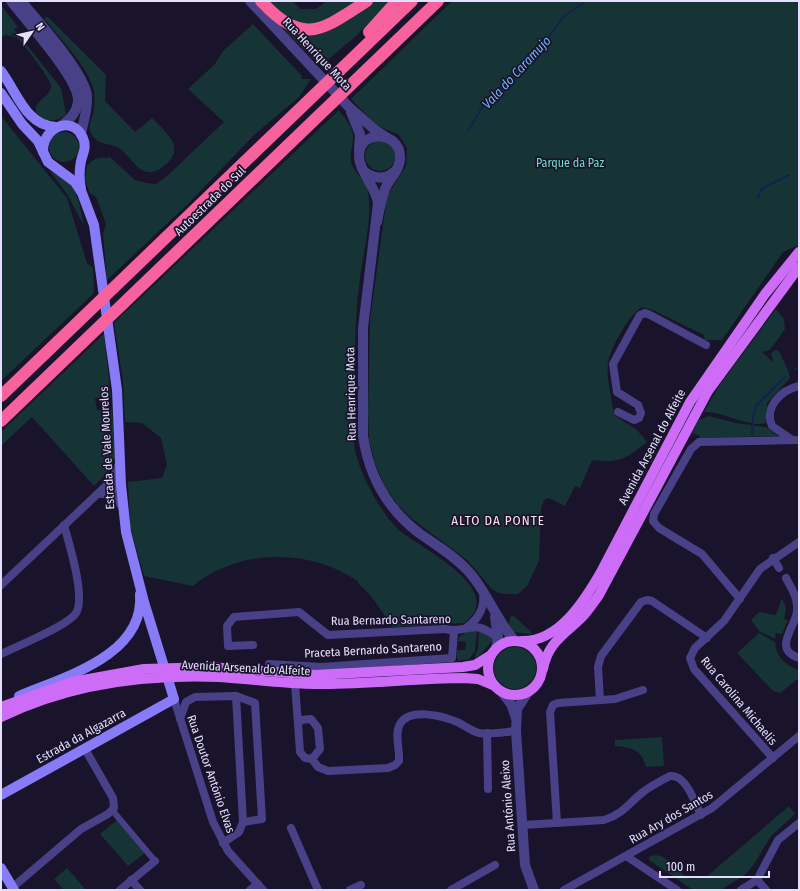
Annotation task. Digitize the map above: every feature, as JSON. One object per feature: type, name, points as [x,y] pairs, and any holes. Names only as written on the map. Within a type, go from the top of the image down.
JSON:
[{"type":"highway","points":[[261,1],[284,23],[298,28],[312,30],[330,24],[368,1]]},
{"type":"highway","points":[[340,69],[355,48],[397,1]]},
{"type":"highway","name":"Autoestrada do Sul","points":[[1,396],[412,1]]},
{"type":"highway","name":"Autoestrada do Sul","points":[[1,421],[438,1]]},
{"type":"main road","points":[[1,71],[32,118],[41,125],[71,127],[81,135]]},
{"type":"main road","name":"Estrada de Vale Mourelos","points":[[1,93],[22,124],[38,142],[48,162],[58,167],[75,182],[82,193]]},
{"type":"main road","points":[[43,152],[44,139],[58,127]]},
{"type":"main road","name":"Estrada de Vale Mourelos","points":[[81,135],[85,151],[81,160],[79,177],[82,193],[94,225],[101,265],[118,403],[121,485],[126,532],[160,656],[174,699]]},
{"type":"main road","points":[[58,167],[72,167],[81,160]]},
{"type":"main road","name":"Avenida Arsenal do Alfeite","points":[[518,641],[538,638],[553,631],[570,615],[585,597],[601,572],[690,402],[765,294],[799,252]]},
{"type":"main road","name":"Avenida Arsenal do Alfeite","points":[[543,669],[551,646],[585,614],[599,595],[708,391],[799,267]]},
{"type":"main road","points":[[1,706],[108,656],[118,647],[132,628],[138,610],[140,598],[136,572]]},
{"type":"main road","points":[[518,641],[536,650],[541,657],[543,669],[540,681],[528,692],[512,695],[498,688],[488,671],[493,652],[502,644],[518,641]]},
{"type":"main road","name":"Avenida Arsenal do Alfeite","points":[[1,706],[72,682],[144,669],[210,667],[305,675],[331,675],[464,667],[475,665],[493,652]]},
{"type":"main road","name":"Avenida Arsenal do Alfeite","points":[[1,717],[68,693],[132,680],[164,677],[212,677],[295,684],[330,684],[464,678],[478,679],[498,688]]},
{"type":"main road","name":"Estrada da Algazarra","points":[[1,795],[174,699]]},
{"type":"main road","points":[[1,868],[13,888]]},
{"type":"street","points":[[10,1],[63,68],[76,90],[78,99],[76,110],[72,117],[58,127]]},
{"type":"street","points":[[21,1],[75,69],[85,85],[87,105],[81,135]]},
{"type":"street","name":"Rua Henrique Mota","points":[[250,1],[349,107],[375,130],[388,138]]},
{"type":"street","name":"Rua Henrique Mota","points":[[349,107],[360,134],[359,152]]},
{"type":"street","points":[[380,136],[388,138],[394,142],[400,152],[400,160],[396,171],[384,192],[377,222],[378,203],[376,193],[362,169],[359,161],[359,152],[365,142],[372,137],[380,136]]},
{"type":"street","points":[[362,169],[372,177],[381,178],[389,176],[396,171]]},
{"type":"street","name":"Rua Henrique Mota","points":[[377,222],[363,328],[363,436],[367,457],[374,480],[390,506],[403,520],[462,564],[482,591],[494,613],[518,641]]},
{"type":"street","points":[[618,412],[634,420],[639,418],[641,411],[638,405],[617,392],[613,364],[638,317],[644,314],[650,315],[706,345]]},
{"type":"street","points":[[796,440],[785,436],[772,426],[769,414],[774,402],[790,388],[799,386]]},
{"type":"street","points":[[740,599],[702,554],[659,528],[653,521],[654,514],[691,449],[699,442],[796,440]]},
{"type":"street","points":[[1,585],[99,494],[115,474],[120,461]]},
{"type":"street","points":[[107,485],[118,483],[121,485]]},
{"type":"street","points":[[99,494],[119,488],[121,485]]},
{"type":"street","points":[[99,494],[113,496],[118,500],[123,509]]},
{"type":"street","points":[[1,654],[67,622],[77,612],[79,605],[79,592],[64,525]]},
{"type":"street","points":[[600,700],[598,668],[601,656],[641,602],[647,600],[652,601],[707,638],[724,620],[760,569],[773,558],[799,542]]},
{"type":"street","points":[[773,558],[779,568]]},
{"type":"street","points":[[786,578],[796,596],[797,611],[787,636],[786,644],[792,655],[799,658]]},
{"type":"street","name":"Rua Bernardo Santareno","points":[[467,627],[476,619],[481,611],[483,602],[482,591]]},
{"type":"street","name":"Rua Bernardo Santareno","points":[[253,645],[228,646],[227,626],[234,616],[299,612],[328,635],[445,629],[454,631],[467,627],[483,628],[498,638]]},
{"type":"street","name":"Rua Henrique Mota","points":[[493,652],[498,638],[494,613]]},
{"type":"street","name":"Praceta Bernardo Santareno","points":[[269,664],[321,667],[452,658],[454,631]]},
{"type":"street","name":"Rua Carolina Michaelis","points":[[707,638],[693,651],[690,658],[694,669],[773,758]]},
{"type":"street","points":[[295,684],[300,752],[305,758],[312,759],[318,766],[328,771],[388,768],[394,765],[399,760],[397,731],[405,718],[414,715],[434,715],[443,717],[472,730],[487,733],[516,731]]},
{"type":"street","name":"Rua António Aleixo","points":[[498,688],[511,704],[516,718]]},
{"type":"street","points":[[557,823],[550,712],[553,705],[621,697],[643,690]]},
{"type":"street","name":"Rua António Aleixo","points":[[528,692],[520,703],[516,718],[516,731],[525,865],[534,890]]},
{"type":"street","points":[[180,719],[186,702],[195,697],[236,696],[255,703],[262,819],[243,822]]},
{"type":"street","points":[[223,843],[239,832],[242,828],[243,822],[236,696]]},
{"type":"street","name":"Rua Doutor António Elvas","points":[[174,699],[213,822],[223,843],[260,887]]},
{"type":"street","points":[[298,724],[301,720],[311,719],[318,728],[320,749],[312,759]]},
{"type":"street","points":[[487,733],[488,789]]},
{"type":"street","name":"Rua Ary dos Santos","points":[[564,890],[701,815],[721,802],[799,736]]},
{"type":"street","points":[[13,888],[72,836],[112,810],[115,805],[113,798],[85,749]]},
{"type":"street","points":[[523,825],[613,818],[620,814],[642,793],[673,775],[681,779],[701,815]]},
{"type":"street","points":[[112,810],[155,861],[120,890]]},
{"type":"street","points":[[741,890],[757,880],[778,840],[799,823]]},
{"type":"street","points":[[291,828],[318,890]]},
{"type":"street","points":[[626,856],[677,890]]},
{"type":"street","points":[[451,890],[495,865]]},
{"type":"street","points":[[131,880],[140,890]]},
{"type":"street","points":[[757,880],[766,890]]},
{"type":"street","points":[[350,890],[362,885]]},
{"type":"street","points":[[250,890],[260,887]]},
{"type":"green space","points":[[267,1],[293,1],[300,9],[316,9],[327,1],[359,1],[327,20],[318,23],[301,24],[288,20]]},
{"type":"green space","points":[[373,1],[390,1],[357,35],[324,63],[322,60],[314,60],[284,29],[303,35],[326,31]]},
{"type":"green space","name":"Parque da Paz","points":[[452,1],[799,1],[799,245],[783,252],[722,340],[705,340],[704,335],[655,311],[642,307],[626,324],[613,348],[608,362],[608,381],[614,415],[637,430],[647,442],[628,456],[616,460],[592,460],[580,488],[575,486],[565,506],[549,498],[544,500],[541,509],[539,561],[527,586],[518,594],[499,593],[492,589],[467,560],[411,518],[398,505],[385,487],[375,463],[369,440],[368,414],[370,320],[387,196],[406,166],[407,148],[399,135],[376,125],[351,99]]},
{"type":"green space","points":[[1,5],[18,27],[14,29],[61,88],[66,114],[63,117],[55,120],[46,120],[39,116],[36,112],[37,104],[50,90],[50,83],[37,62],[17,38],[5,35],[1,38]]},
{"type":"green space","points":[[48,17],[106,75],[105,101],[135,132],[152,118],[170,137],[174,150],[173,156],[158,170],[149,172],[140,169],[119,148],[97,141],[90,132],[90,122],[95,103],[92,85],[77,59],[44,18]]},
{"type":"green space","points":[[253,24],[302,76],[301,79],[311,79],[299,97],[254,135],[189,203],[107,280],[103,234],[106,224],[96,197],[90,193],[85,180],[87,166],[96,159],[102,157],[108,158],[109,156],[135,180],[156,184],[167,176],[224,122],[188,89],[215,64],[223,51]]},
{"type":"green space","points":[[339,110],[349,123],[352,131],[353,139],[350,156],[351,162],[367,187],[369,203],[368,227],[360,275],[356,317],[355,450],[366,481],[384,513],[391,522],[408,537],[455,570],[468,583],[476,596],[475,610],[464,623],[393,627],[371,596],[358,583],[359,582],[340,571],[319,563],[298,558],[275,557],[253,559],[232,565],[211,574],[193,586],[144,576],[130,526],[128,482],[162,478],[167,464],[161,438],[142,423],[125,422],[123,381],[114,323]]},
{"type":"green space","points":[[1,116],[67,198],[87,263],[93,268],[94,293],[1,381]]},
{"type":"green space","points":[[64,132],[75,136],[79,147],[75,158],[64,162],[53,158],[49,147],[53,136]]},
{"type":"green space","points":[[380,141],[391,145],[395,156],[391,167],[380,171],[369,167],[365,156],[369,145]]},
{"type":"green space","points":[[49,170],[72,186],[79,202],[84,226],[67,194]]},
{"type":"green space","points":[[776,309],[784,319],[785,329],[770,350],[762,352],[774,363],[771,354],[775,350],[779,351],[790,378],[767,403],[766,423],[752,423],[711,412],[704,412],[721,383]]},
{"type":"green space","points":[[104,334],[111,397],[95,398],[97,410],[112,409],[115,457],[111,469],[94,486],[32,417],[1,446],[1,432]]},
{"type":"green space","points":[[709,416],[736,423],[766,427],[778,436],[700,438],[700,436],[692,433],[699,420]]},
{"type":"green space","points":[[782,598],[786,608],[784,619],[788,620],[782,634],[776,633],[775,639],[759,631],[751,620],[759,612],[776,615]]},
{"type":"green space","points":[[511,615],[531,632],[531,634],[513,632],[509,624]]},
{"type":"green space","points":[[468,631],[477,631],[475,651],[469,659],[459,661],[457,659],[457,650],[465,650],[466,642],[458,641],[459,637]]},
{"type":"green space","points":[[479,631],[490,636],[493,640],[481,654],[474,659],[478,648]]},
{"type":"green space","points":[[759,633],[775,642],[777,652],[782,660],[789,666],[799,670],[799,678],[780,693],[773,691],[737,653]]},
{"type":"green space","points":[[511,647],[519,647],[527,650],[533,656],[536,668],[533,680],[527,686],[519,689],[511,689],[503,686],[497,680],[494,672],[494,664],[497,656],[503,650]]},
{"type":"green space","points":[[662,737],[664,766],[646,767],[642,757],[635,750],[615,746],[615,740]]},
{"type":"green space","points":[[789,806],[795,814],[771,836],[746,874],[721,890],[693,890],[649,860],[649,857],[655,855],[660,856],[670,862],[689,878],[706,877]]},
{"type":"green space","points":[[117,820],[145,853],[128,866],[100,834]]},
{"type":"green space","points":[[67,868],[86,890],[64,890],[54,879]]},
{"type":"waterway","name":"Vala do Caramujo","points":[[468,131],[483,106],[526,59],[541,48],[563,17],[586,1]]},
{"type":"waterway","name":"Vala do Caramujo","points":[[758,198],[761,189],[789,175]]},
{"type":"waterway","name":"Vala do Caramujo","points":[[794,370],[799,367]]},
{"type":"waterway","name":"Vala do Caramujo","points":[[752,434],[753,417],[756,406],[785,377]]},
{"type":"district","name":"ALTO DA PONTE","points":[[498,520]]}]
